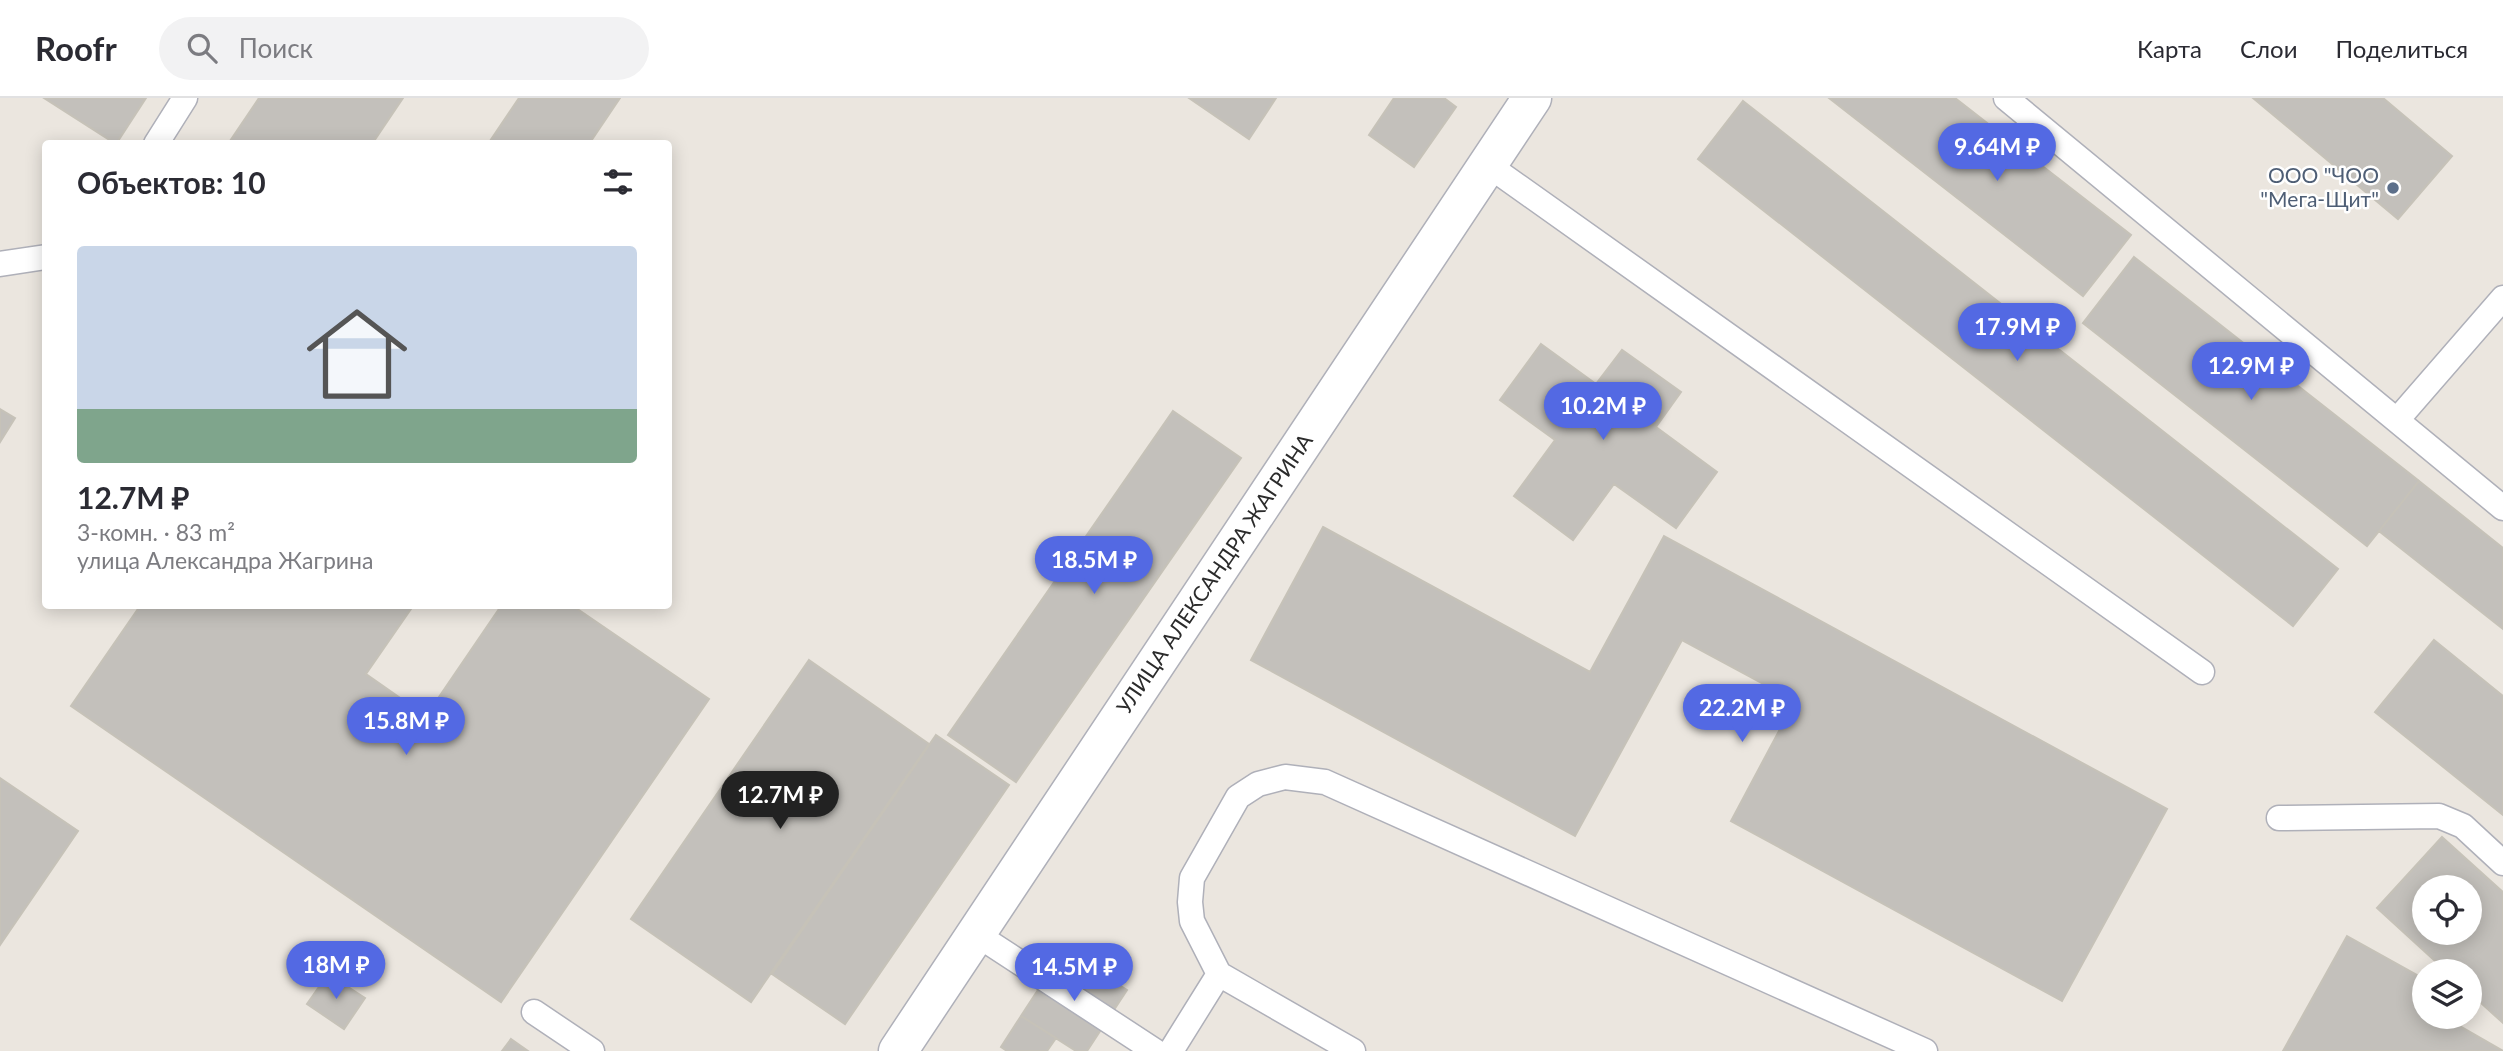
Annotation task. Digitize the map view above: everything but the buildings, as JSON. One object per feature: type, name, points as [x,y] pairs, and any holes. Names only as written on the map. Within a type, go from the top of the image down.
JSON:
[{"type":"street","name":"УЛИЦА АЛЕКСАНДРА ЖАГРИНА","points":[[898,1051],[1488,164],[1524,101]]},
{"type":"lane","points":[[159,140],[185,98]]},
{"type":"lane","points":[[2006,98],[2396,420],[2499,497]]},
{"type":"lane","points":[[1488,164],[2202,672]]},
{"type":"lane","points":[[0,264],[42,258]]},
{"type":"lane","points":[[2396,420],[2503,298]]},
{"type":"lane","points":[[1353,1051],[1219,974],[1192,921],[1189,902],[1192,878],[1238,797],[1258,784],[1285,777],[1325,782],[1925,1051]]},
{"type":"lane","points":[[2279,818],[2438,816],[2463,826],[2503,863]]},
{"type":"lane","points":[[976,934],[1155,1051]]},
{"type":"lane","points":[[1171,1051],[1219,974]]},
{"type":"lane","points":[[534,1012],[592,1051]]},
{"type":"place","name":"ООО \"ЧОО \"Мега-Щит\"","points":[[2393,188]]}]
